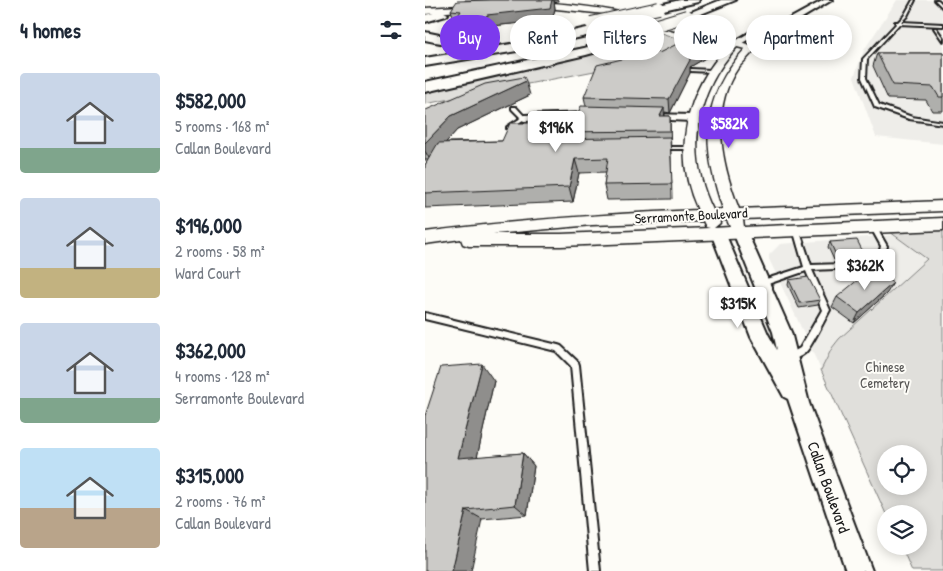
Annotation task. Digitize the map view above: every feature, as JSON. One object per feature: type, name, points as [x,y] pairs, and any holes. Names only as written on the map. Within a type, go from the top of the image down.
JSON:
[{"type":"highway","points":[[425,62],[503,50],[605,28],[694,0]]},
{"type":"highway","points":[[425,36],[449,41],[476,41],[591,24],[664,10],[701,0]]},
{"type":"highway","points":[[664,24],[731,0]]},
{"type":"highway","points":[[425,17],[442,14]]},
{"type":"highway","points":[[425,75],[519,59],[586,45]]},
{"type":"highway","points":[[425,87],[586,51]]},
{"type":"main road","points":[[518,7],[574,6],[620,12],[740,49]]},
{"type":"main road","points":[[425,11],[488,9],[442,14]]},
{"type":"main road","name":"Callan Boulevard","points":[[718,233],[707,214],[696,184],[691,148],[693,118],[701,91],[711,71],[740,49]]},
{"type":"main road","name":"Callan Boulevard","points":[[740,49],[722,89],[714,126],[717,165],[740,232]]},
{"type":"main road","name":"Serramonte Boulevard","points":[[433,237],[478,230],[545,224],[707,214],[943,206]]},
{"type":"main road","name":"Serramonte Boulevard","points":[[433,237],[491,241],[943,224]]},
{"type":"street","name":"Callan Boulevard","points":[[740,49],[829,0]]},
{"type":"street","name":"Callan Boulevard","points":[[740,49],[776,20],[814,8]]},
{"type":"street","points":[[524,118],[597,116]]},
{"type":"street","points":[[645,117],[693,118]]},
{"type":"street","name":"Callan Boulevard","points":[[740,232],[780,326],[799,403],[859,571]]},
{"type":"street","name":"Callan Boulevard","points":[[718,233],[760,337],[799,403]]},
{"type":"lane","points":[[914,0],[905,16],[878,44],[871,55],[865,59],[864,78],[877,106],[911,118],[943,123]]},
{"type":"lane","points":[[936,0],[943,7]]},
{"type":"lane","points":[[897,24],[943,25]]},
{"type":"lane","points":[[935,29],[943,40]]},
{"type":"lane","points":[[871,55],[879,56]]},
{"type":"lane","points":[[691,70],[711,71]]},
{"type":"lane","points":[[509,128],[524,118],[514,108]]},
{"type":"lane","points":[[654,149],[691,148]]},
{"type":"lane","points":[[762,283],[807,268],[880,265],[884,246],[873,226]]},
{"type":"lane","points":[[788,358],[803,350],[826,310],[807,268],[796,229]]},
{"type":"lane","points":[[425,316],[558,348],[575,365],[595,571]]},
{"type":"shaded area","points":[[897,0],[943,0],[943,144],[876,137],[854,77],[864,50]]},
{"type":"shaded area","points":[[894,235],[927,259],[839,339],[832,348],[821,370],[769,259],[769,255],[780,244]]},
{"type":"green space","points":[[664,34],[674,37],[674,48],[664,52]]},
{"type":"green space","points":[[586,54],[586,60],[637,60],[615,67],[425,104],[425,92],[560,60],[576,60],[576,56]]},
{"type":"green space","name":"Chinese Cemetery","points":[[943,230],[943,571],[912,571],[905,555],[927,555],[927,505],[882,505],[877,495],[927,495],[927,445],[877,445],[877,494],[821,370],[832,348],[839,339],[927,259],[890,232]]},
{"type":"building","points":[[552,0],[550,8],[487,15],[458,15],[461,11],[451,10],[457,1]]},
{"type":"building","points":[[674,46],[674,60],[690,60],[669,99],[584,97],[597,65],[618,60],[664,60],[664,50]]},
{"type":"building","points":[[877,53],[943,53],[943,97],[939,97],[933,87],[893,85]]},
{"type":"building","points":[[524,77],[526,81],[451,116],[425,143],[426,110],[485,84]]},
{"type":"building","points":[[581,106],[664,108],[660,116],[670,116],[670,131],[550,132],[545,136],[550,139],[670,137],[672,184],[604,185],[608,158],[575,159],[569,187],[425,193],[425,165],[438,143],[502,141],[510,123],[534,123],[537,116],[577,115]]},
{"type":"building","points":[[857,240],[864,254],[836,255],[830,242]]},
{"type":"building","points":[[871,269],[893,283],[859,313],[837,297]]},
{"type":"building","points":[[808,277],[820,300],[800,303],[789,280]]},
{"type":"building","points":[[482,364],[458,458],[523,453],[515,505],[466,510],[452,571],[425,571],[425,416],[441,367]]}]
